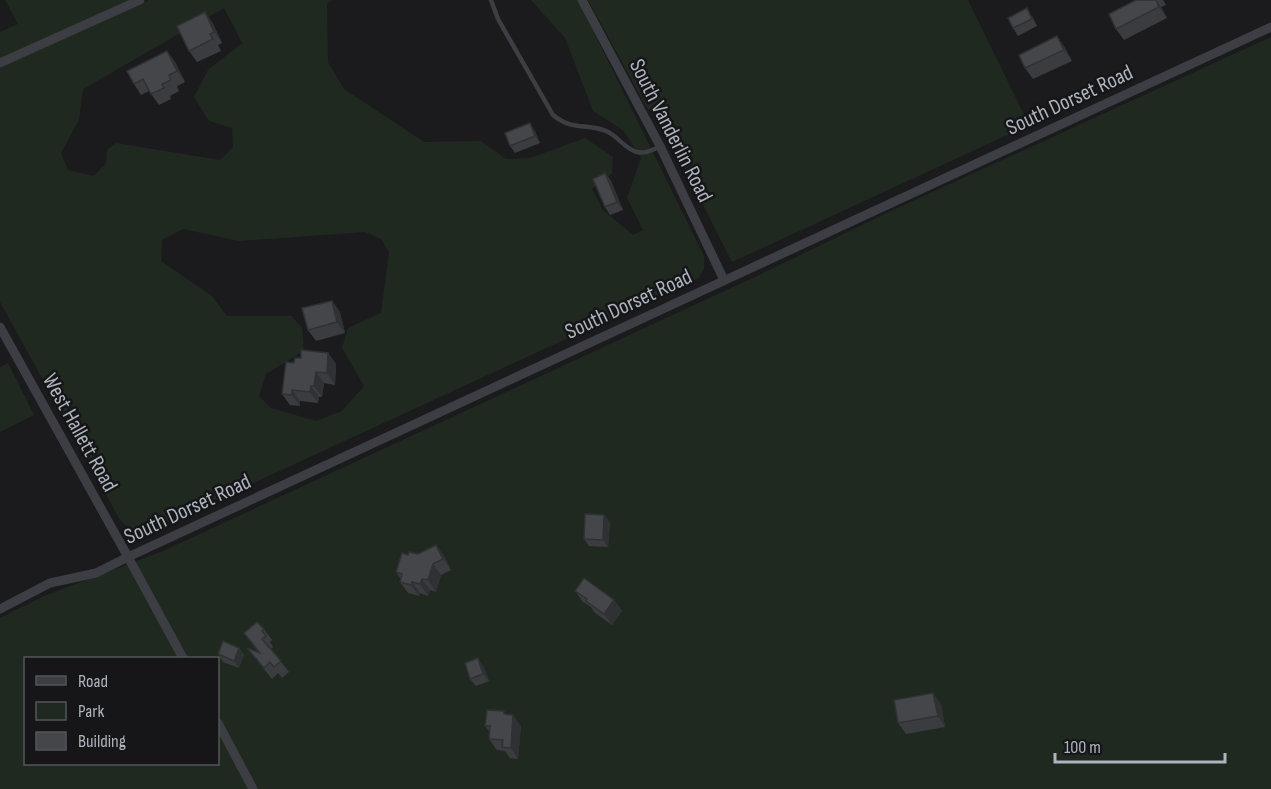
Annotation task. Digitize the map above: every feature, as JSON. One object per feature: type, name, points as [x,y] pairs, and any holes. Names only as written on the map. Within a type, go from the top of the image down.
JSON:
[{"type":"street","points":[[0,63],[140,0]]},
{"type":"street","name":"South Vanderlin Road","points":[[582,0],[660,146],[724,280]]},
{"type":"street","name":"South Dorset Road","points":[[0,609],[50,583],[96,573],[128,556],[1271,27]]},
{"type":"street","name":"West Hallett Road","points":[[0,327],[182,657]]},
{"type":"street","points":[[219,725],[253,789]]},
{"type":"lane","points":[[491,0],[498,19],[553,115],[561,122],[606,131],[637,152],[647,153],[660,146]]},
{"type":"green space","points":[[5,0],[130,0],[0,58],[0,32],[18,24]]},
{"type":"green space","points":[[149,0],[332,0],[327,4],[328,62],[344,89],[424,142],[481,141],[506,159],[530,158],[585,138],[613,157],[612,174],[592,189],[603,210],[633,235],[643,230],[627,198],[641,158],[623,130],[593,111],[565,38],[531,0],[578,0],[704,256],[704,269],[698,278],[154,529],[134,533],[120,520],[0,302],[0,64]],"holes":[[[224,8],[242,43],[208,70],[194,97],[209,121],[232,128],[233,147],[220,160],[116,143],[107,150],[106,163],[94,176],[68,170],[61,153],[79,120],[83,89]],[[183,229],[239,241],[365,232],[381,239],[389,252],[381,313],[348,328],[342,348],[364,386],[342,411],[316,421],[271,408],[259,396],[266,374],[304,351],[302,327],[291,316],[227,316],[212,296],[161,261],[162,240]]]},
{"type":"green space","points":[[588,0],[968,0],[1029,125],[732,262],[658,116],[647,108]]},
{"type":"green space","points":[[1271,37],[1271,789],[0,789],[0,618],[44,596],[163,551],[759,275],[893,210]]},
{"type":"green space","points":[[8,363],[34,415],[0,432],[0,367]]},
{"type":"building","points":[[1136,0],[1156,0],[1159,7],[1116,29],[1109,14]]},
{"type":"building","points":[[1027,8],[1032,19],[1013,28],[1008,18]]},
{"type":"building","points":[[205,12],[214,32],[210,34],[213,39],[189,51],[177,26]]},
{"type":"building","points":[[1057,36],[1064,50],[1025,68],[1019,55]]},
{"type":"building","points":[[167,51],[177,71],[169,75],[171,80],[162,84],[164,88],[151,94],[143,79],[134,84],[127,71]]},
{"type":"building","points":[[530,123],[535,136],[510,146],[505,133]]},
{"type":"building","points":[[605,173],[617,202],[605,207],[593,179]]},
{"type":"building","points":[[332,301],[337,322],[308,330],[302,308]]},
{"type":"building","points":[[301,350],[328,353],[327,373],[316,372],[314,386],[311,386],[310,392],[292,390],[292,395],[282,394],[286,362],[294,363],[295,358],[301,358]]},
{"type":"building","points":[[585,514],[604,515],[603,540],[584,539]]},
{"type":"building","points":[[436,545],[443,559],[433,564],[428,580],[422,579],[420,584],[412,582],[411,585],[400,582],[402,574],[396,572],[402,553],[418,554]]},
{"type":"building","points":[[584,578],[614,600],[604,614],[575,591]]},
{"type":"building","points":[[257,622],[264,629],[262,631],[266,636],[262,639],[281,661],[274,667],[270,662],[264,668],[247,648],[260,653],[244,633]]},
{"type":"building","points":[[223,641],[239,648],[234,661],[218,654]]},
{"type":"building","points":[[478,658],[483,674],[470,679],[465,663]]},
{"type":"building","points":[[933,693],[938,716],[898,723],[894,700]]},
{"type":"building","points":[[487,710],[504,711],[504,714],[513,715],[511,748],[502,747],[503,740],[489,739],[490,726],[485,726]]}]
